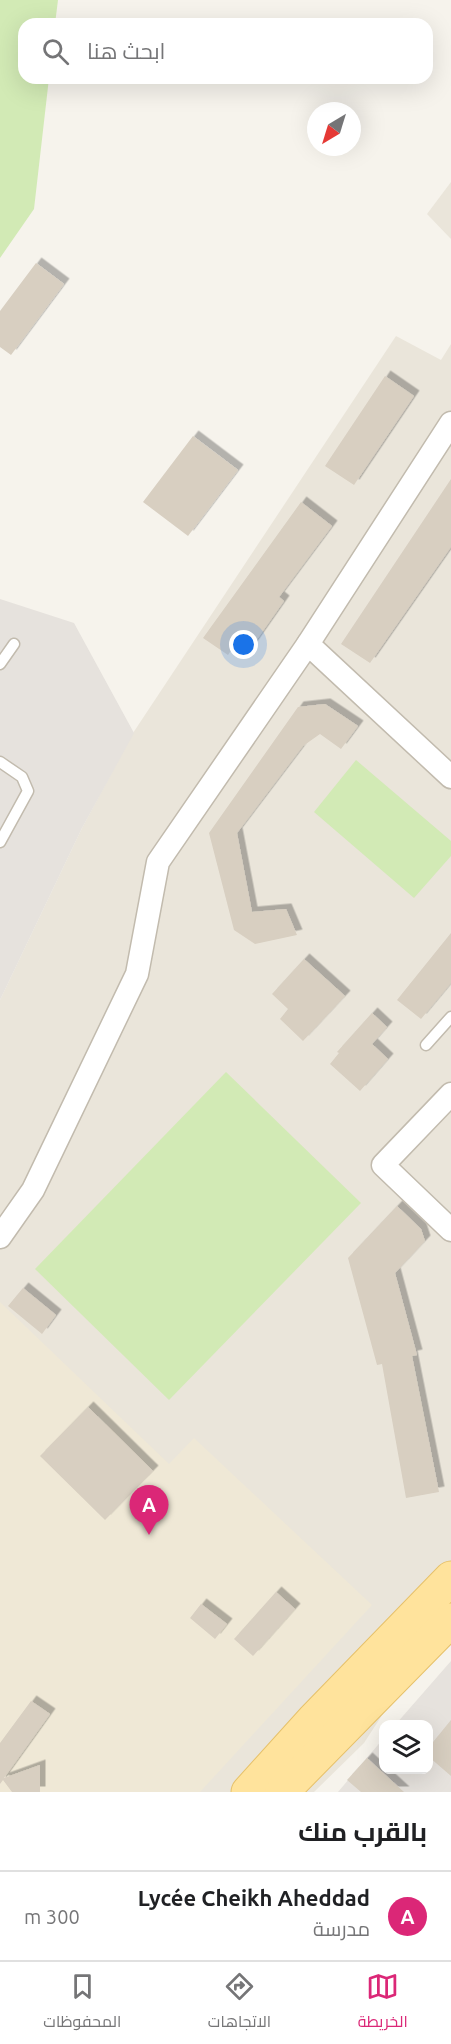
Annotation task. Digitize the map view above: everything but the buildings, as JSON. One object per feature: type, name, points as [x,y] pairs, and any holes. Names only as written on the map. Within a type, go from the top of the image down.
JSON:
[{"type":"main road","points":[[282,1792],[409,1641],[451,1578]]},
{"type":"main road","points":[[248,1792],[313,1720],[409,1641],[451,1620]]},
{"type":"street","points":[[0,1237],[33,1190],[137,974],[158,862],[308,644],[451,423]]},
{"type":"street","points":[[308,644],[451,777]]},
{"type":"street","points":[[451,1094],[383,1165],[451,1230]]},
{"type":"lane","points":[[0,664],[14,644]]},
{"type":"lane","points":[[0,762],[22,777],[28,791],[0,842]]},
{"type":"lane","points":[[426,1045],[451,1017]]},
{"type":"shaded area","points":[[451,182],[451,239],[427,214]]},
{"type":"shaded area","points":[[396,336],[441,360],[451,344],[451,1609],[364,1743],[314,1792],[0,1792],[0,1000],[82,828],[133,733]]},
{"type":"shaded area","points":[[0,599],[74,623],[134,733],[82,828],[0,1000]]},
{"type":"shaded area","points":[[0,1302],[169,1464],[194,1438],[372,1605],[200,1792],[0,1792]]},
{"type":"shaded area","points":[[451,1661],[451,1792],[338,1792],[379,1744],[379,1774],[433,1774],[433,1720],[399,1720]]},
{"type":"green space","points":[[0,0],[58,0],[56,18],[18,18],[18,84],[48,84],[34,209],[0,258]]},
{"type":"green space","points":[[356,760],[451,841],[451,856],[414,898],[314,812]]},
{"type":"green space","points":[[226,1072],[361,1203],[169,1400],[35,1269]]},
{"type":"place","name":"Lycée Cheikh Aheddad","points":[[149,1535]]}]
